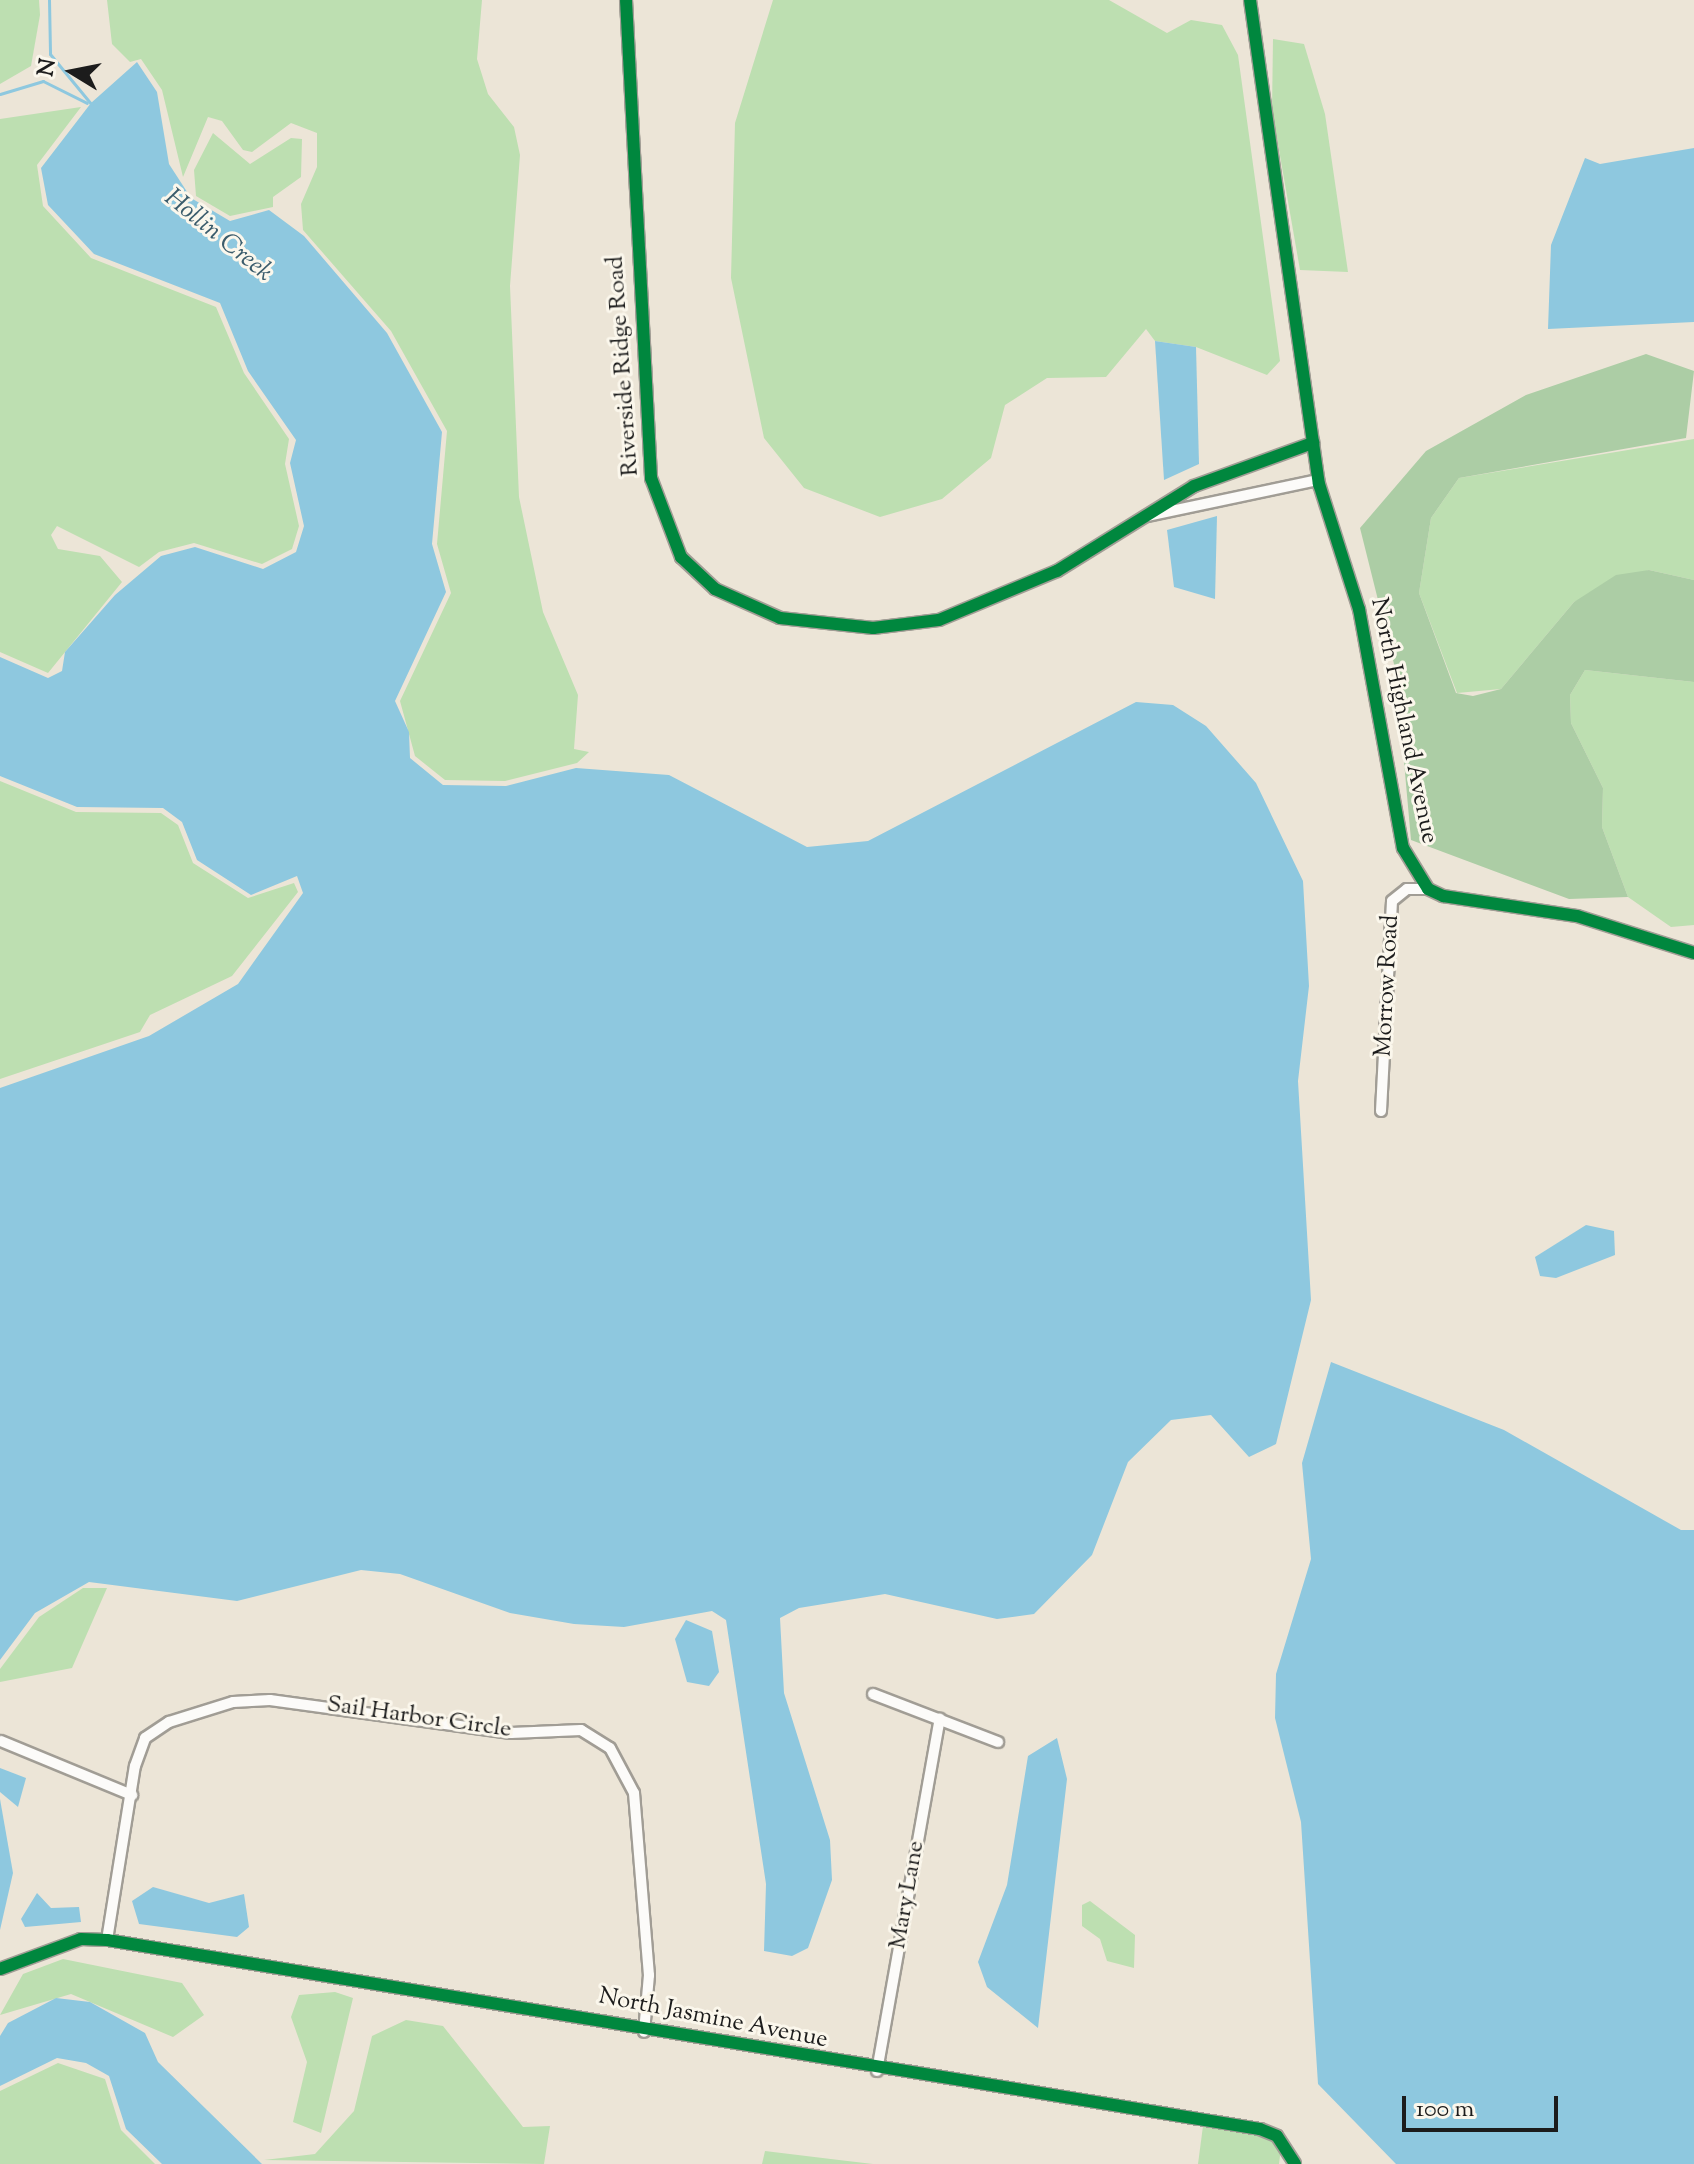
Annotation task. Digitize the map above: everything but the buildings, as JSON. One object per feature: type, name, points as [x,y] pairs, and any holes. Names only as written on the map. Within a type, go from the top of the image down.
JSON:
[{"type":"street","name":"Riverside Ridge Road","points":[[626,0],[651,478],[681,557],[715,589],[761,614],[873,628],[939,620],[1000,599],[1243,464],[1313,443]]},
{"type":"street","name":"North Highland Avenue","points":[[1250,0],[1318,480],[1359,609],[1403,848],[1428,889]]},
{"type":"street","name":"Riverside Ridge Road","points":[[1145,516],[1318,480]]},
{"type":"street","name":"Morrow Road","points":[[1381,1111],[1392,901],[1407,889],[1428,889]]},
{"type":"street","points":[[1428,889],[1471,902],[1577,916],[1694,953]]},
{"type":"street","points":[[873,1694],[998,1742]]},
{"type":"street","name":"Sail Harbor Circle","points":[[107,1940],[145,1738],[169,1722],[233,1702],[291,1701],[511,1733],[556,1727],[598,1738],[622,1764],[634,1793],[649,1975],[644,2032]]},
{"type":"street","name":"Mary Lane","points":[[877,2071],[940,1719]]},
{"type":"street","points":[[1,1741],[132,1795]]},
{"type":"street","name":"North Jasmine Avenue","points":[[0,1969],[81,1939],[107,1940],[877,2071],[1260,2129],[1277,2136],[1295,2164]]},
{"type":"green space","points":[[0,0],[39,0],[40,15],[31,66],[0,84]]},
{"type":"green space","points":[[107,0],[482,0],[477,59],[488,94],[514,127],[520,155],[510,286],[519,497],[543,612],[578,695],[574,749],[589,752],[577,763],[505,781],[445,780],[415,756],[400,701],[451,593],[437,544],[447,431],[391,331],[303,230],[301,204],[317,167],[317,133],[291,123],[252,152],[243,150],[222,121],[208,117],[183,177],[162,90],[141,59],[130,62],[112,44]]},
{"type":"green space","points":[[773,0],[1109,0],[1167,33],[1191,20],[1222,25],[1238,55],[1280,361],[1267,375],[1196,347],[1155,341],[1146,329],[1106,377],[1047,378],[1005,405],[991,458],[942,499],[880,517],[804,488],[764,438],[731,278],[735,123]]},
{"type":"green space","points":[[1273,39],[1304,44],[1325,114],[1348,272],[1300,270],[1272,110]]},
{"type":"green space","points":[[81,107],[37,165],[43,206],[91,258],[216,307],[244,373],[289,439],[285,464],[299,526],[292,549],[262,564],[194,543],[159,552],[139,567],[57,526],[51,535],[58,549],[100,556],[122,582],[48,673],[0,652],[0,119]]},
{"type":"green space","points":[[213,133],[250,164],[291,138],[302,139],[301,177],[273,197],[273,207],[230,216],[196,196],[194,170]]},
{"type":"green space","points":[[1646,354],[1694,371],[1686,438],[1459,478],[1431,518],[1419,593],[1456,693],[1473,696],[1501,689],[1574,602],[1616,575],[1649,570],[1694,580],[1694,682],[1585,670],[1570,695],[1571,723],[1603,788],[1602,827],[1628,897],[1569,899],[1411,840],[1396,672],[1360,528],[1426,451],[1526,395]]},
{"type":"green space","points":[[1694,439],[1694,580],[1649,570],[1574,602],[1501,689],[1457,693],[1419,593],[1431,518],[1459,478]]},
{"type":"green space","points":[[1585,670],[1694,682],[1694,925],[1671,927],[1628,897],[1602,827],[1603,788],[1571,723],[1570,695]]},
{"type":"green space","points":[[0,781],[76,812],[161,813],[178,825],[193,863],[248,898],[294,883],[298,892],[232,976],[150,1015],[140,1032],[0,1079]]},
{"type":"green space","points":[[83,1588],[107,1588],[72,1668],[0,1682],[0,1669],[39,1617]]},
{"type":"green space","points":[[1090,1901],[1135,1935],[1134,1968],[1107,1961],[1100,1939],[1082,1926],[1082,1905]]},
{"type":"green space","points":[[63,1959],[182,1983],[204,2015],[173,2037],[71,1994],[0,2015],[23,1974]]},
{"type":"green space","points":[[335,1992],[353,1998],[321,2133],[293,2122],[307,2062],[291,2017],[299,1995]]},
{"type":"green space","points":[[406,2020],[443,2026],[523,2127],[550,2126],[544,2164],[264,2160],[315,2154],[354,2111],[372,2036]]},
{"type":"green space","points":[[58,2063],[105,2079],[121,2130],[155,2164],[0,2164],[0,2091]]},
{"type":"green space","points":[[1203,2126],[1262,2135],[1281,2148],[1279,2164],[1198,2164]]},
{"type":"green space","points":[[765,2151],[839,2160],[873,2164],[762,2164]]},
{"type":"water","points":[[137,62],[157,92],[169,164],[191,198],[230,221],[269,210],[304,236],[387,333],[442,432],[432,544],[446,592],[395,701],[409,732],[410,758],[443,785],[506,786],[576,768],[669,775],[807,847],[868,841],[1136,702],[1173,705],[1206,726],[1256,783],[1303,881],[1309,986],[1298,1081],[1311,1300],[1276,1444],[1249,1457],[1211,1415],[1171,1420],[1128,1462],[1092,1555],[1034,1614],[997,1619],[885,1594],[799,1608],[780,1618],[784,1693],[830,1840],[832,1880],[808,1948],[792,1956],[764,1951],[766,1884],[726,1620],[712,1611],[624,1627],[574,1624],[510,1613],[400,1574],[361,1570],[237,1601],[89,1582],[35,1613],[0,1660],[0,1088],[149,1036],[238,984],[303,893],[297,876],[251,895],[197,860],[182,822],[163,808],[77,807],[0,776],[0,657],[48,678],[62,671],[65,652],[115,595],[161,556],[195,547],[263,569],[296,552],[304,526],[290,463],[296,440],[248,371],[220,303],[94,254],[48,205],[41,168],[91,103]]},
{"type":"water","points":[[1694,148],[1694,322],[1548,329],[1551,245],[1585,158],[1600,164]]},
{"type":"water","points":[[1155,341],[1196,347],[1199,464],[1164,480]]},
{"type":"water","points":[[1217,516],[1215,599],[1174,587],[1167,530]]},
{"type":"water","points":[[1586,1225],[1614,1231],[1615,1255],[1556,1278],[1540,1276],[1535,1257]]},
{"type":"water","points":[[1331,1362],[1504,1430],[1681,1530],[1694,1530],[1694,2164],[1396,2164],[1318,2084],[1301,1822],[1275,1718],[1276,1674],[1311,1559],[1302,1463]]},
{"type":"water","points":[[686,1620],[712,1631],[719,1672],[709,1686],[687,1682],[675,1639]]},
{"type":"water","points":[[1057,1738],[1067,1779],[1038,2028],[987,1987],[978,1962],[1007,1885],[1028,1756]]},
{"type":"water","points":[[0,1768],[26,1778],[18,1807],[0,1792]]},
{"type":"water","points":[[0,1799],[13,1873],[0,1930]]},
{"type":"water","points":[[153,1887],[209,1903],[244,1894],[249,1927],[237,1937],[139,1924],[132,1901]]},
{"type":"water","points":[[37,1893],[51,1908],[79,1907],[81,1922],[25,1927],[21,1919]]},
{"type":"water","points":[[56,1998],[90,2002],[145,2033],[158,2062],[262,2164],[162,2164],[126,2129],[109,2076],[86,2063],[57,2058],[0,2086],[0,2036],[8,2023]]},
{"type":"waterway","name":"Hollin Creek","points":[[49,0],[50,54],[92,105]]},
{"type":"waterway","points":[[0,94],[43,81],[87,103]]},
{"type":"cycle path","points":[[626,0],[651,478],[681,557],[715,589],[780,618],[873,628],[939,620],[1057,571],[1194,486],[1313,443]]},
{"type":"cycle path","points":[[1250,0],[1319,484],[1359,609],[1403,848],[1428,889],[1443,896],[1577,916],[1694,953]]},
{"type":"cycle path","points":[[0,1969],[81,1939],[107,1940],[1260,2129],[1277,2136],[1295,2164]]}]
